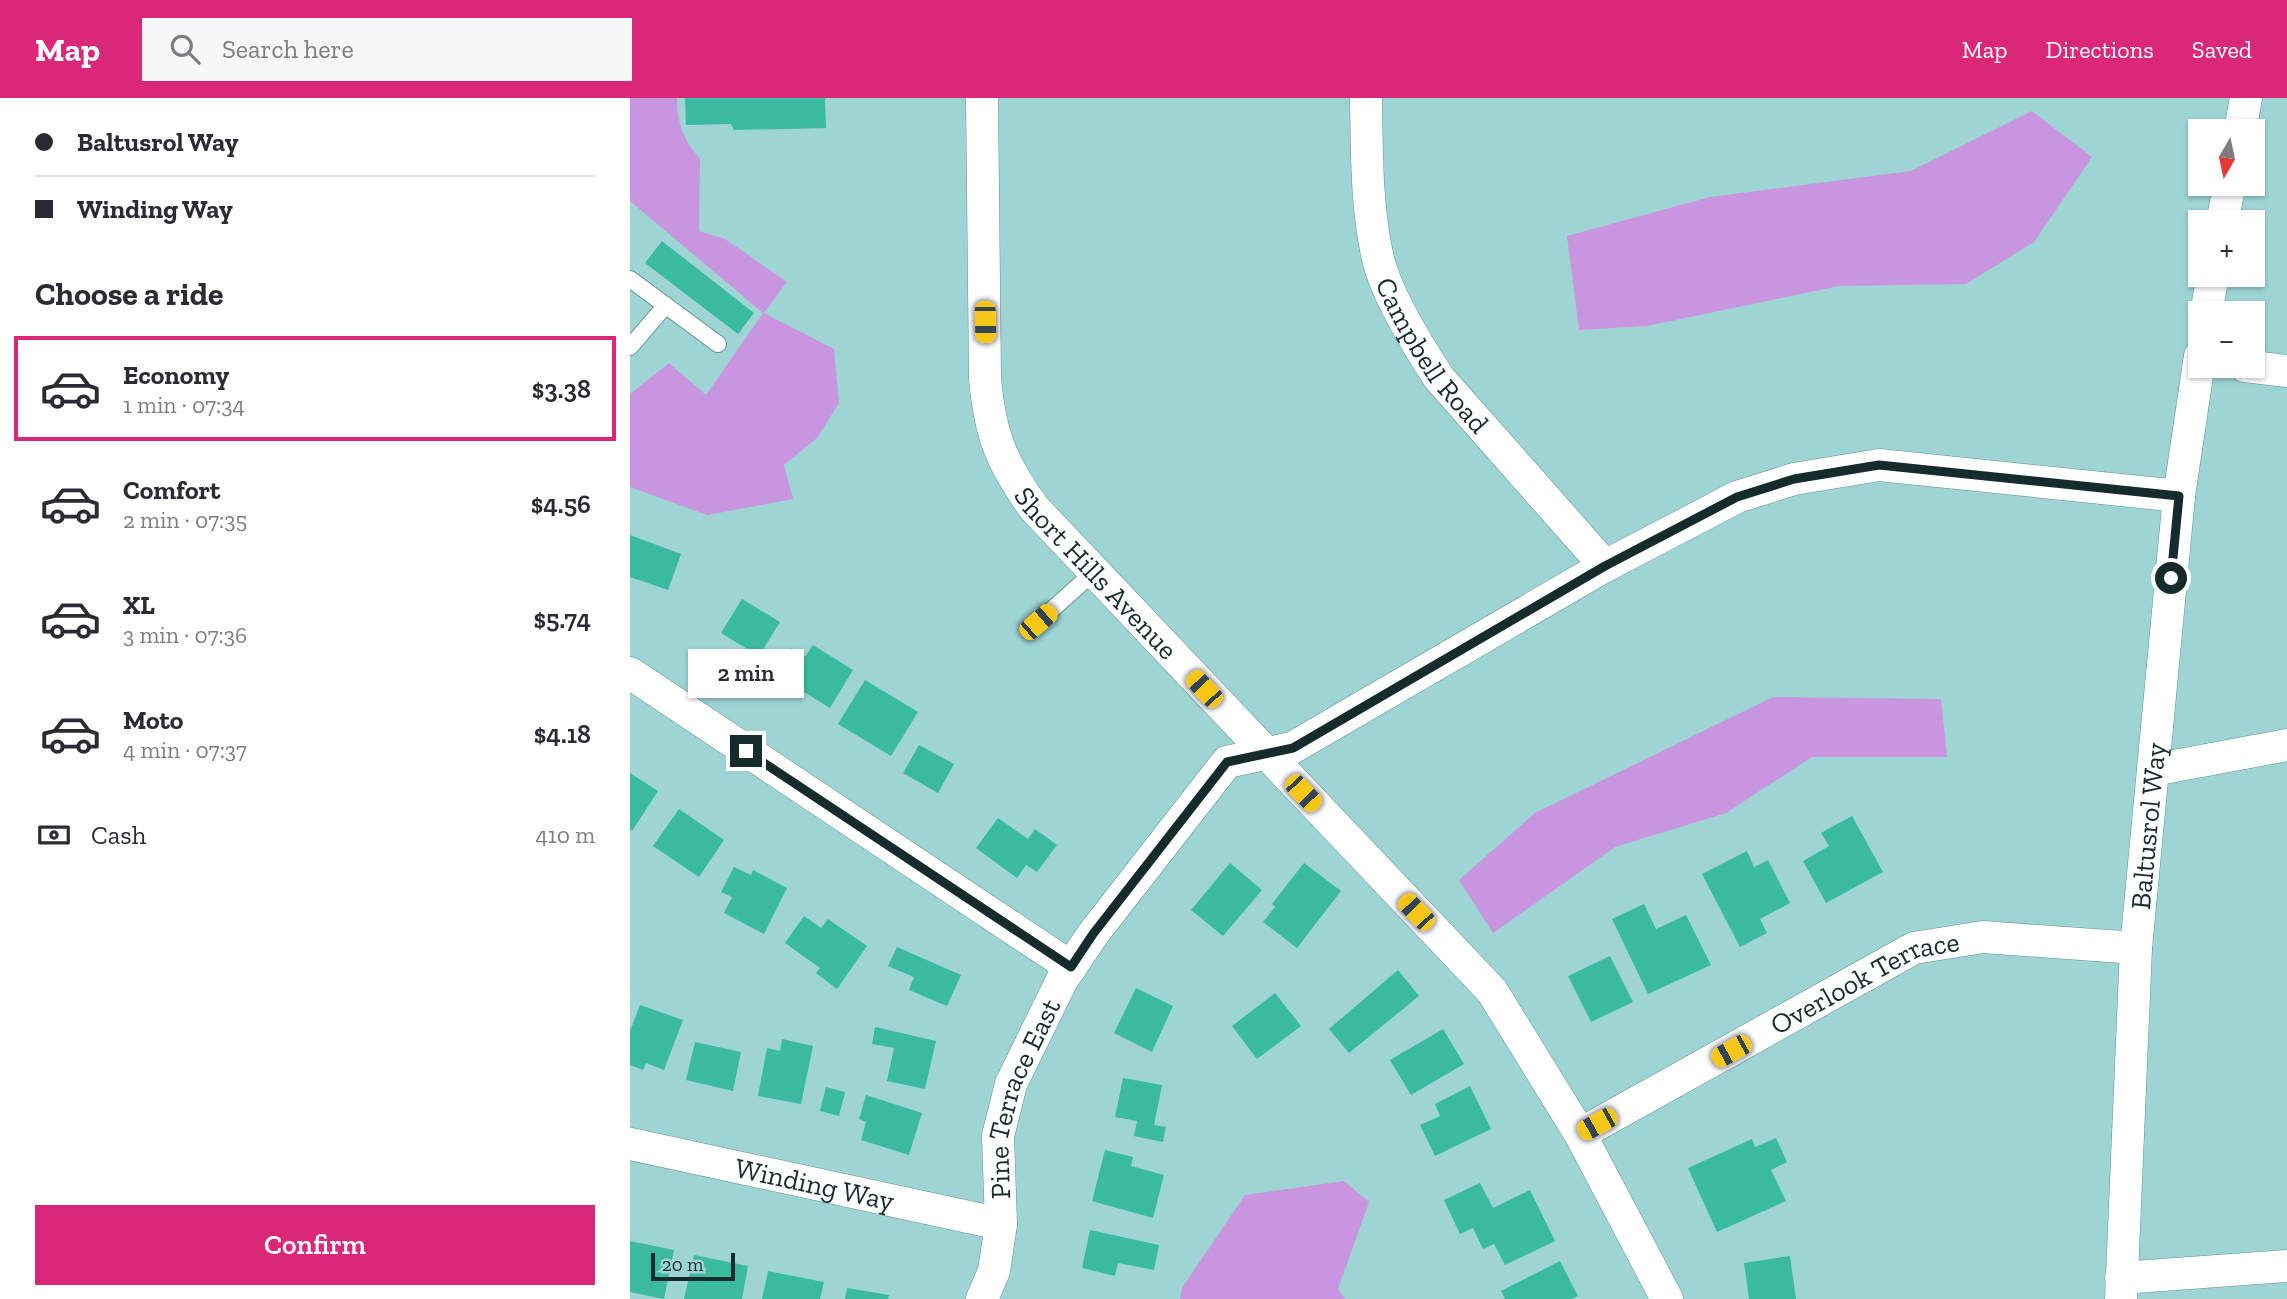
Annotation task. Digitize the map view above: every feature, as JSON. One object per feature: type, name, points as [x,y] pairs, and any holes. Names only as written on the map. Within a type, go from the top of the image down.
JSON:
[{"type":"street","name":"Short Hills Avenue","points":[[982,98],[985,378],[988,413],[993,435],[1015,482],[1034,508],[1492,991],[1580,1134],[1667,1299]]},
{"type":"street","name":"Campbell Road","points":[[1366,98],[1369,209],[1378,261],[1418,346],[1439,378],[1605,566]]},
{"type":"street","points":[[2242,119],[2246,98]]},
{"type":"street","points":[[2265,368],[2287,371]]},
{"type":"street","name":"Baltusrol Way","points":[[2121,1289],[2137,948],[2179,496],[2197,378]]},
{"type":"street","name":"Pine Terrace East","points":[[982,1299],[993,1270],[1001,1224],[998,1136],[1011,1084],[1062,980],[1093,934],[1227,762],[1293,748],[1605,566],[1737,497],[1794,479],[1879,465],[2179,496]]},
{"type":"street","points":[[630,673],[1071,967]]},
{"type":"street","points":[[2153,770],[2287,745]]},
{"type":"street","name":"Overlook Terrace","points":[[1580,1134],[1914,948],[1983,937],[2137,948]]},
{"type":"street","name":"Winding Way","points":[[630,1144],[1001,1224]]},
{"type":"street","points":[[2121,1289],[2287,1266]]},
{"type":"lane","points":[[630,278],[718,344]]},
{"type":"lane","points":[[630,347],[666,305]]},
{"type":"lane","points":[[1038,622],[1094,572]]},
{"type":"shaded area","points":[[630,98],[677,98],[682,130],[700,158],[699,231],[725,239],[787,282],[764,313],[834,349],[839,403],[817,438],[784,465],[793,499],[707,515],[630,487],[630,394],[669,363],[706,395],[763,313],[630,201]]},
{"type":"shaded area","points":[[2032,111],[2092,157],[2034,242],[1966,284],[1839,286],[1647,326],[1579,330],[1567,236],[1710,197],[1911,171]]},
{"type":"shaded area","points":[[1773,697],[1941,699],[1947,757],[1812,757],[1726,813],[1615,847],[1493,933],[1459,880],[1535,813]]},
{"type":"shaded area","points":[[1344,1181],[1369,1202],[1338,1289],[1345,1299],[1180,1299],[1182,1288],[1245,1195]]},
{"type":"building","points":[[685,98],[825,98],[826,128],[734,130],[731,124],[686,125]]},
{"type":"building","points":[[662,241],[754,313],[738,334],[645,263]]},
{"type":"building","points":[[630,535],[681,554],[668,590],[630,577]]},
{"type":"building","points":[[742,599],[780,622],[759,656],[721,633]]},
{"type":"building","points":[[813,645],[853,670],[830,708],[775,674],[791,648],[805,657]]},
{"type":"building","points":[[865,680],[918,712],[891,756],[838,724]]},
{"type":"building","points":[[919,745],[954,764],[938,793],[903,773]]},
{"type":"building","points":[[630,773],[658,791],[632,831],[630,829]]},
{"type":"building","points":[[679,809],[724,840],[699,877],[653,846]]},
{"type":"building","points":[[1852,816],[1883,872],[1826,903],[1803,861],[1829,846],[1821,833]]},
{"type":"building","points":[[998,818],[1028,839],[1035,829],[1057,845],[1037,872],[1026,865],[1017,878],[976,848]]},
{"type":"building","points":[[1747,851],[1754,867],[1768,860],[1790,903],[1760,919],[1767,933],[1740,947],[1702,874]]},
{"type":"building","points":[[1230,863],[1262,890],[1223,936],[1191,910]]},
{"type":"building","points":[[1304,863],[1341,891],[1297,948],[1263,922],[1275,907],[1272,904]]},
{"type":"building","points":[[734,867],[751,875],[753,870],[787,888],[764,934],[724,913],[732,897],[721,892]]},
{"type":"building","points":[[1644,904],[1656,929],[1686,915],[1711,965],[1648,994],[1612,919]]},
{"type":"building","points":[[804,916],[821,928],[828,919],[867,946],[837,989],[816,973],[820,968],[785,943]]},
{"type":"building","points":[[897,947],[961,975],[947,1006],[909,990],[914,977],[888,966]]},
{"type":"building","points":[[1610,956],[1633,1002],[1591,1022],[1568,976]]},
{"type":"building","points":[[1398,970],[1419,996],[1349,1053],[1329,1029]]},
{"type":"building","points":[[1136,988],[1173,1006],[1152,1052],[1114,1033]]},
{"type":"building","points":[[1275,993],[1301,1026],[1257,1059],[1232,1026]]},
{"type":"building","points":[[640,1005],[683,1020],[664,1070],[646,1063],[643,1070],[630,1065],[630,1031]]},
{"type":"building","points":[[875,1027],[936,1041],[925,1089],[887,1081],[894,1048],[872,1044]]},
{"type":"building","points":[[1443,1029],[1464,1064],[1411,1095],[1390,1060]]},
{"type":"building","points":[[782,1039],[813,1046],[801,1104],[758,1096],[767,1048],[780,1051]]},
{"type":"building","points":[[695,1042],[741,1052],[733,1091],[686,1080]]},
{"type":"building","points":[[1123,1078],[1162,1085],[1154,1125],[1166,1127],[1163,1142],[1134,1136],[1137,1121],[1115,1117]]},
{"type":"building","points":[[1470,1086],[1491,1129],[1435,1156],[1420,1125],[1440,1116],[1435,1104]]},
{"type":"building","points":[[826,1087],[845,1092],[839,1116],[820,1111]]},
{"type":"building","points":[[866,1095],[922,1113],[909,1155],[861,1140],[866,1122],[859,1119]]},
{"type":"building","points":[[1776,1138],[1787,1162],[1771,1170],[1786,1201],[1717,1232],[1688,1168],[1752,1139],[1755,1147]]},
{"type":"building","points":[[1105,1150],[1133,1157],[1131,1166],[1164,1175],[1153,1218],[1092,1201]]},
{"type":"building","points":[[1480,1183],[1493,1208],[1530,1190],[1555,1241],[1505,1265],[1494,1244],[1483,1249],[1473,1228],[1460,1234],[1444,1200]]},
{"type":"building","points":[[1090,1230],[1159,1245],[1154,1270],[1118,1263],[1115,1276],[1082,1268]]},
{"type":"building","points":[[630,1241],[674,1250],[664,1299],[630,1292]]},
{"type":"building","points":[[694,1255],[748,1266],[742,1299],[684,1299]]},
{"type":"building","points":[[1790,1256],[1796,1299],[1749,1299],[1744,1263]]},
{"type":"building","points":[[1560,1261],[1578,1296],[1572,1299],[1505,1299],[1501,1291]]},
{"type":"building","points":[[768,1271],[824,1282],[820,1299],[762,1299]]},
{"type":"building","points":[[847,1288],[889,1295],[888,1299],[845,1299]]},
{"type":"route","points":[[746,751],[1071,967],[1093,934],[1227,762],[1293,748],[1605,566],[1737,497],[1794,479],[1879,465],[2179,496],[2171,578]]}]
